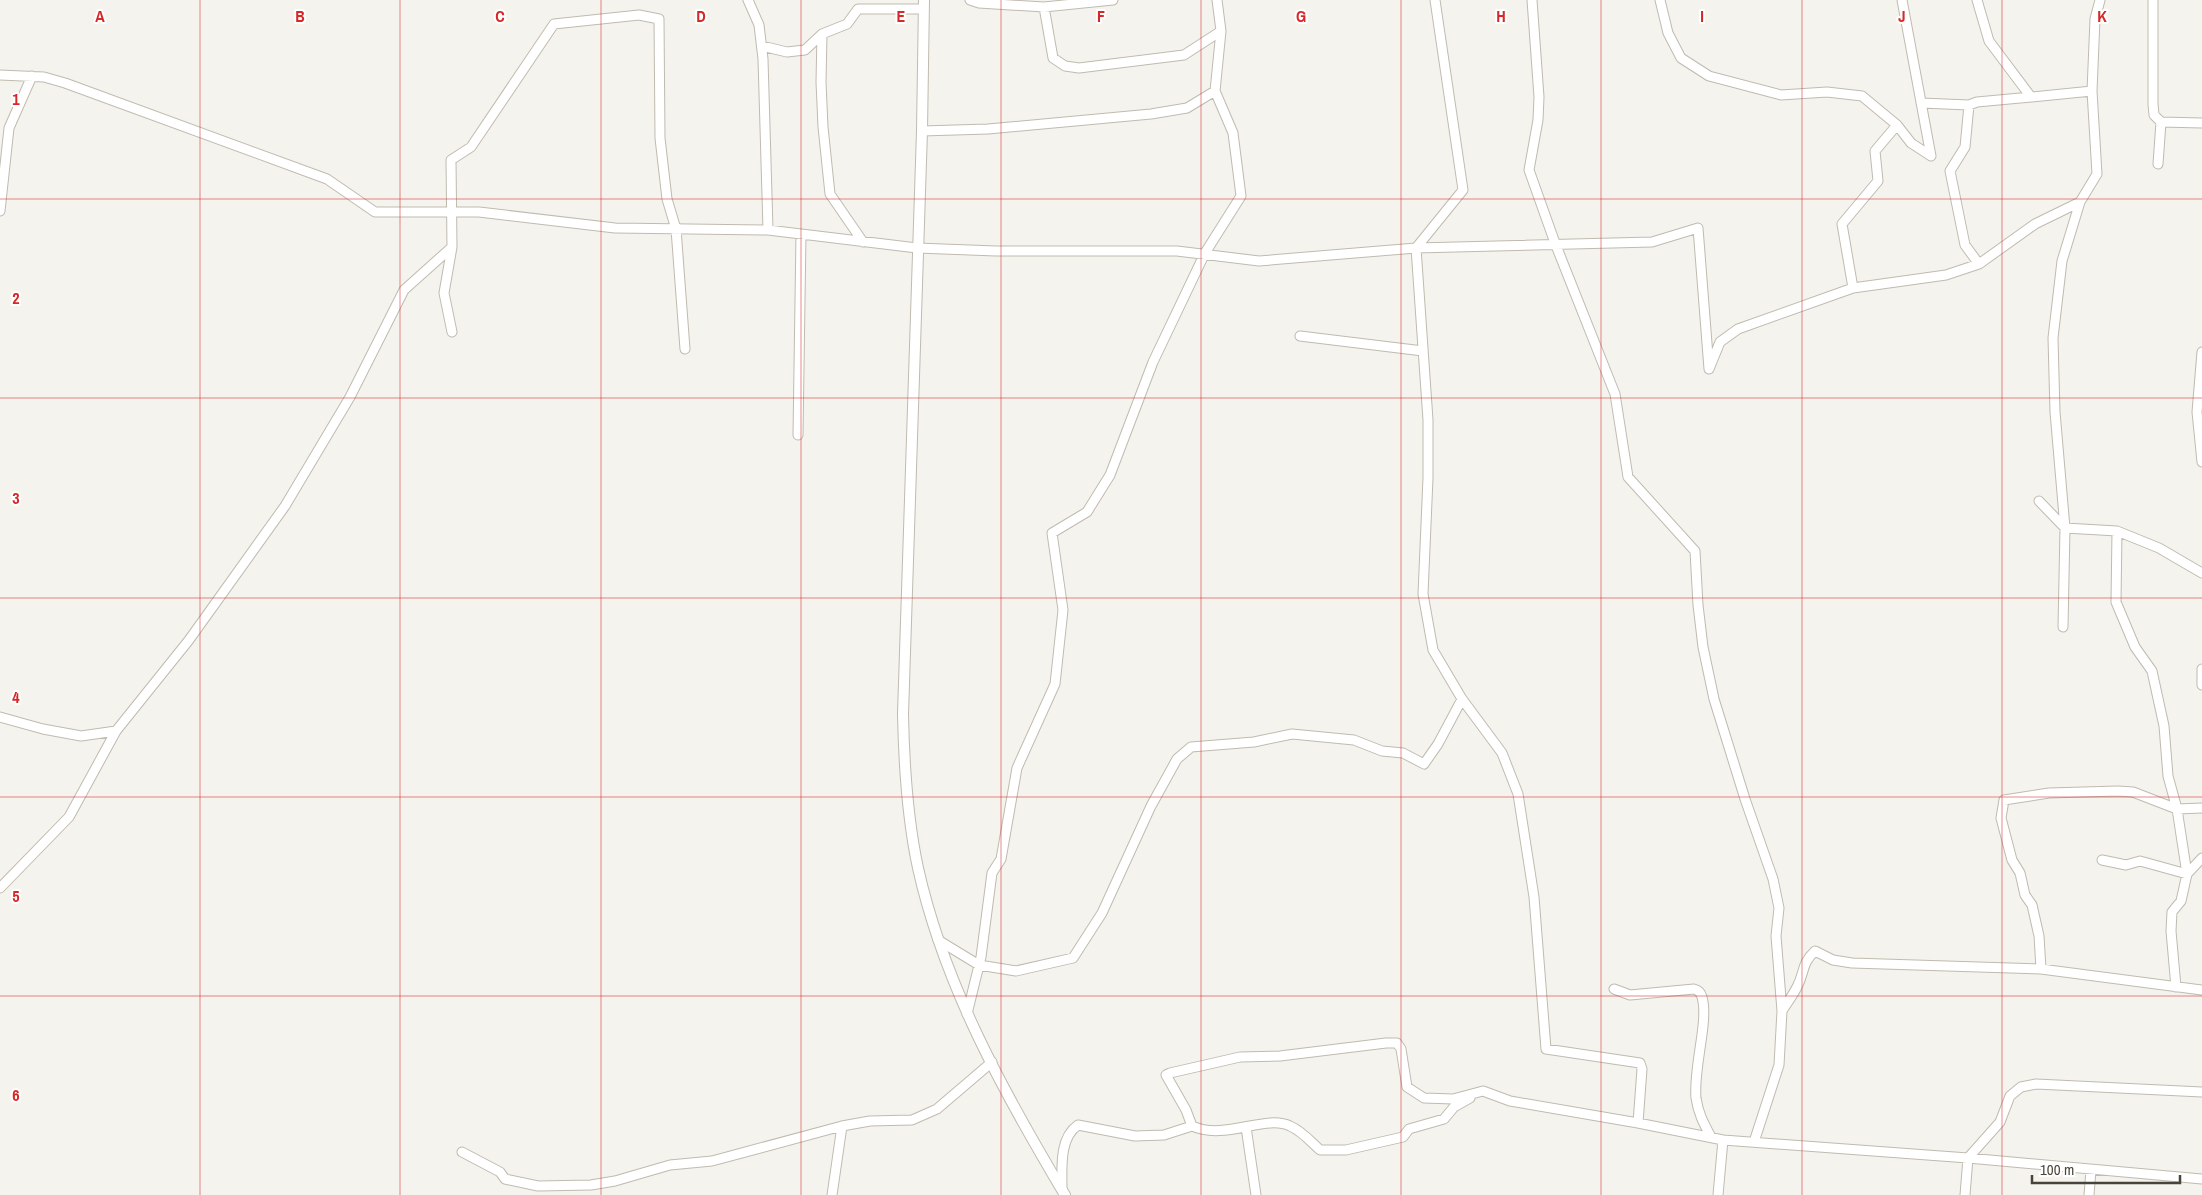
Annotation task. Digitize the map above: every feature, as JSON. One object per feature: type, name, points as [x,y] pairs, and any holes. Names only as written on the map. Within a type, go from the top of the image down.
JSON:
[{"type":"street","points":[[748,0],[759,25],[762,46],[768,230]]},
{"type":"street","points":[[970,0],[1044,7],[1113,0]]},
{"type":"street","points":[[967,1014],[978,965],[992,873],[1001,859],[1017,768],[1055,684],[1063,610],[1052,533],[1087,512],[1110,474],[1153,362],[1204,254],[1241,196],[1233,133],[1215,90],[1221,31],[1217,0]]},
{"type":"street","points":[[1435,0],[1463,190],[1416,248],[1428,420],[1428,478],[1423,594],[1432,650],[1462,699],[1502,753],[1518,794],[1534,897],[1546,1049],[1640,1063],[1642,1069],[1638,1123]]},
{"type":"street","points":[[1532,0],[1539,97],[1538,120],[1529,170],[1555,243],[1615,394],[1628,477],[1695,550],[1698,605],[1703,647],[1714,699],[1745,799],[1773,879],[1779,908],[1776,936],[1782,1011],[1779,1065],[1754,1142]]},
{"type":"street","points":[[1660,0],[1668,33],[1680,58],[1709,76],[1780,95],[1828,92],[1862,96],[1897,126],[1910,143],[1931,156],[1902,0]]},
{"type":"street","points":[[1977,0],[1989,41],[2031,97]]},
{"type":"street","points":[[2063,627],[2065,528],[2055,412],[2053,338],[2062,261],[2080,202],[2097,174],[2092,91],[2095,19],[2100,0]]},
{"type":"street","points":[[2153,0],[2154,116],[2161,122],[2202,123]]},
{"type":"street","points":[[762,46],[787,52],[805,50],[822,34],[847,24],[858,9],[923,5],[922,131],[903,704],[904,766],[918,868],[938,940],[967,1014],[1026,1130],[1063,1192]]},
{"type":"street","points":[[1044,7],[1053,58],[1065,66],[1080,68],[1184,55],[1221,31]]},
{"type":"street","points":[[452,332],[444,293],[452,247],[451,160],[471,147],[554,24],[639,15],[659,19],[660,138],[667,199],[676,229],[685,348]]},
{"type":"street","points":[[822,34],[821,82],[823,127],[830,194],[863,242]]},
{"type":"street","points":[[0,75],[32,76],[65,82],[327,180],[375,212],[479,212],[615,228],[768,230],[917,248],[996,251],[1177,251],[1259,262],[1416,248],[1652,242],[1698,228],[1709,369],[1720,342],[1738,329],[1853,288],[1946,275],[1978,264],[2035,224],[2080,202]]},
{"type":"street","points":[[0,211],[10,128],[32,76]]},
{"type":"street","points":[[922,131],[988,129],[1151,114],[1187,108],[1215,90]]},
{"type":"street","points":[[1921,103],[1969,105],[1977,102],[2092,91]]},
{"type":"street","points":[[1969,105],[1965,148],[1950,171],[1965,245],[1978,264]]},
{"type":"street","points":[[2158,164],[2161,122]]},
{"type":"street","points":[[1853,288],[1842,224],[1878,181],[1875,151],[1897,126]]},
{"type":"street","points":[[798,434],[801,234]]},
{"type":"street","points":[[0,888],[69,817],[116,731],[189,640],[285,506],[350,397],[404,290],[452,247]]},
{"type":"street","points":[[1300,336],[1423,351]]},
{"type":"street","points":[[2202,352],[2197,412],[2202,462]]},
{"type":"street","points":[[2039,501],[2065,528],[2117,531],[2159,548],[2202,573]]},
{"type":"street","points":[[2117,531],[2116,602],[2134,647],[2152,671],[2164,726],[2168,776],[2177,808],[2187,874],[2181,901],[2172,912],[2171,931],[2176,987]]},
{"type":"street","points":[[2202,669],[2202,685]]},
{"type":"street","points":[[938,940],[978,965],[1016,971],[1073,958],[1102,913],[1151,806],[1177,760],[1191,747],[1254,742],[1292,734],[1354,740],[1382,751],[1403,753],[1424,764],[1438,744],[1462,699]]},
{"type":"street","points":[[0,717],[43,729],[81,736],[116,731]]},
{"type":"street","points":[[2041,970],[2039,936],[2032,905],[2025,895],[2020,873],[2012,860],[2001,818],[2004,800],[2049,793],[2118,791],[2133,792],[2177,808],[2202,808]]},
{"type":"street","points":[[2187,874],[2202,858]]},
{"type":"street","points":[[2102,860],[2126,865],[2140,861],[2187,874]]},
{"type":"street","points":[[1782,1011],[1799,985],[1802,970],[1809,957],[1816,951],[1833,960],[1852,963],[2041,970],[2202,990]]},
{"type":"street","points":[[1614,989],[1630,995],[1694,988],[1702,996],[1703,1015],[1696,1068],[1696,1101],[1701,1120],[1711,1137]]},
{"type":"street","points":[[1484,1091],[1454,1107],[1444,1118],[1409,1129],[1403,1137],[1346,1150],[1320,1150],[1289,1125],[1273,1124],[1246,1127],[1232,1131],[1204,1132],[1192,1126],[1186,1110],[1166,1075],[1240,1057],[1280,1056],[1397,1043],[1401,1048],[1407,1087],[1424,1098],[1453,1099],[1484,1091],[1510,1102],[1638,1123],[1723,1140],[1968,1158],[2202,1180]]},
{"type":"street","points":[[462,1152],[500,1172],[505,1179],[537,1191],[615,1181],[670,1165],[712,1161],[842,1126],[870,1121],[912,1120],[938,1109],[992,1062]]},
{"type":"street","points":[[1965,1195],[1968,1158],[2000,1122],[2010,1096],[2021,1087],[2036,1084],[2202,1092]]},
{"type":"street","points":[[1063,1192],[1063,1151],[1071,1130],[1078,1125],[1134,1136],[1164,1135],[1192,1126]]},
{"type":"street","points":[[832,1195],[842,1126]]},
{"type":"street","points":[[1246,1127],[1256,1195]]},
{"type":"street","points":[[1718,1195],[1723,1140]]},
{"type":"street","points":[[2089,1195],[2091,1170]]}]
